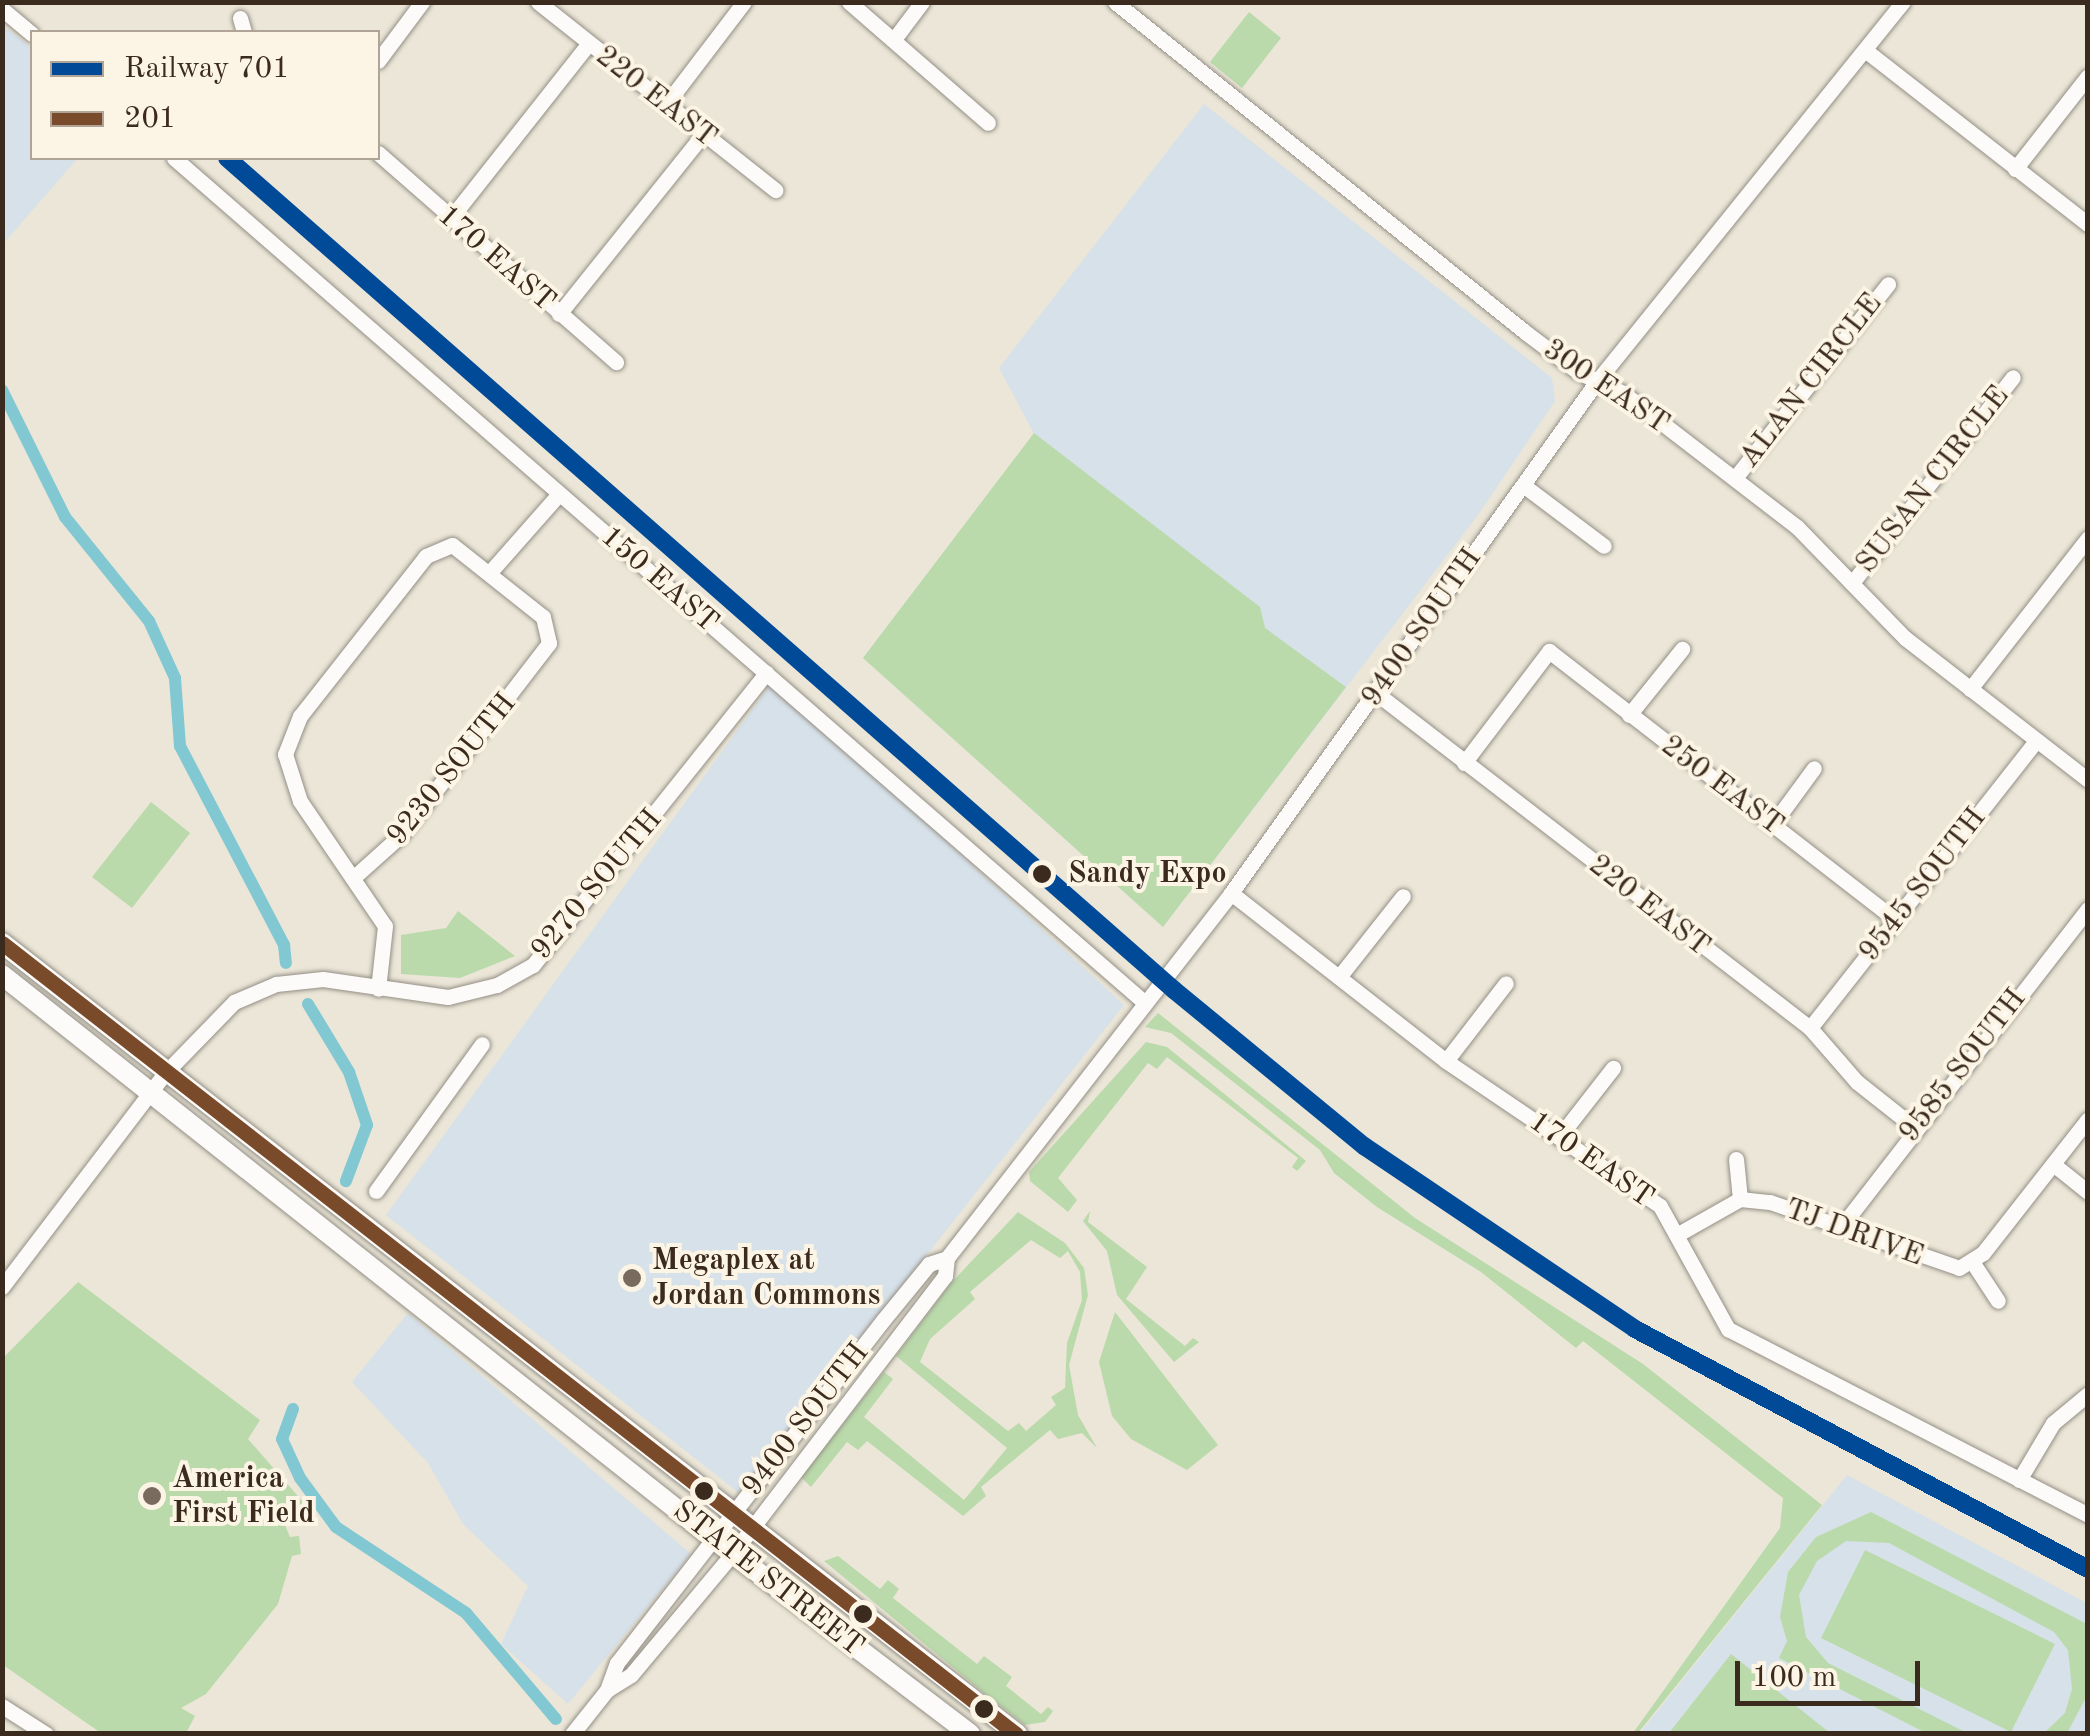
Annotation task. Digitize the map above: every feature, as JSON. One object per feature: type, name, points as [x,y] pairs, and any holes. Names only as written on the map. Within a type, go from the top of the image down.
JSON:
[{"type":"main road","name":"STATE STREET","points":[[2,942],[1017,1734]]},
{"type":"main road","name":"STATE STREET","points":[[2,975],[714,1539],[970,1734]]},
{"type":"street","points":[[380,58],[422,2]]},
{"type":"street","points":[[667,103],[744,2]]},
{"type":"street","points":[[849,2],[988,123]]},
{"type":"street","points":[[894,38],[922,2]]},
{"type":"street","name":"300 EAST","points":[[1115,2],[1526,332],[1735,478],[1852,582],[1905,638],[2088,780]]},
{"type":"street","name":"9400 SOUTH","points":[[572,1734],[607,1690],[630,1674],[733,1553],[945,1276],[947,1258],[1231,893],[1597,381],[1902,2]]},
{"type":"street","name":"220 EAST","points":[[548,5],[588,44],[776,190]]},
{"type":"street","points":[[2,9],[30,32]]},
{"type":"street","points":[[450,219],[588,44]]},
{"type":"street","points":[[1865,50],[2088,224]]},
{"type":"street","points":[[2016,168],[2088,76]]},
{"type":"street","points":[[559,314],[703,134]]},
{"type":"street","name":"170 EAST","points":[[380,155],[616,362]]},
{"type":"street","name":"150 EAST","points":[[176,160],[1144,1002]]},
{"type":"street","name":"ALAN CIRCLE","points":[[1735,478],[1888,284]]},
{"type":"street","name":"SUSAN CIRCLE","points":[[1852,582],[2014,377]]},
{"type":"street","points":[[1523,485],[1604,546]]},
{"type":"street","points":[[378,988],[384,926],[292,787],[287,741],[426,556],[444,546],[460,548],[490,572],[559,494]]},
{"type":"street","points":[[1970,689],[2088,538]]},
{"type":"street","name":"9230 SOUTH","points":[[353,878],[402,834],[544,655],[547,624],[490,572]]},
{"type":"street","points":[[1629,715],[1682,649]]},
{"type":"street","name":"250 EAST","points":[[1464,762],[1549,651],[1896,920]]},
{"type":"street","name":"9270 SOUTH","points":[[2,1287],[166,1072],[220,1013],[257,991],[324,980],[448,997],[497,985],[533,964],[766,672]]},
{"type":"street","name":"220 EAST","points":[[1376,693],[1810,1028],[1858,1082],[1915,1128]]},
{"type":"street","name":"9545 SOUTH","points":[[1810,1028],[2036,741]]},
{"type":"street","points":[[1773,824],[1814,768]]},
{"type":"street","name":"170 EAST","points":[[1231,893],[1446,1061],[1660,1206],[1680,1234],[1728,1329],[2088,1515]]},
{"type":"street","points":[[1339,977],[1402,896]]},
{"type":"street","name":"9585 SOUTH","points":[[1841,1227],[2088,908]]},
{"type":"street","points":[[1446,1061],[1506,983]]},
{"type":"street","points":[[376,1191],[482,1044]]},
{"type":"street","points":[[1559,1137],[1614,1068]]},
{"type":"street","points":[[1998,1301],[1973,1263],[2088,1119]]},
{"type":"street","points":[[1680,1234],[1740,1199],[1736,1159]]},
{"type":"street","points":[[2052,1164],[2088,1192]]},
{"type":"street","name":"TJ DRIVE","points":[[1740,1199],[1841,1227],[1938,1264],[1973,1263]]},
{"type":"street","name":"9400 SOUTH","points":[[607,1690],[617,1662],[910,1287],[929,1264],[947,1258]]},
{"type":"street","points":[[2019,1480],[2053,1423],[2088,1394]]},
{"type":"street","points":[[2,1706],[46,1734]]},
{"type":"shaded area","points":[[3,26],[30,46],[30,160],[76,160],[3,244]]},
{"type":"shaded area","points":[[1204,104],[1552,378],[1555,401],[1478,515],[1163,927],[863,658],[1034,434],[999,368]]},
{"type":"shaded area","points":[[773,681],[1124,1005],[739,1493],[386,1215]]},
{"type":"shaded area","points":[[408,1313],[691,1554],[568,1704],[501,1644],[528,1586],[463,1524],[428,1463],[352,1382]]},
{"type":"shaded area","points":[[1847,1475],[2087,1603],[2087,1733],[1639,1734]]},
{"type":"green space","points":[[1249,12],[1281,38],[1242,88],[1210,62]]},
{"type":"green space","points":[[1034,433],[1260,607],[1265,628],[1346,687],[1163,927],[863,658]]},
{"type":"green space","points":[[151,802],[190,833],[132,908],[92,877]]},
{"type":"green space","points":[[458,911],[515,956],[460,978],[401,974],[401,935],[446,928]]},
{"type":"green space","points":[[1158,1013],[1415,1218],[1643,1364],[1822,1505],[1638,1733],[1633,1733],[1780,1528],[1783,1498],[1583,1341],[1576,1348],[1481,1272],[1377,1207],[1334,1173],[1320,1150],[1171,1033],[1145,1027]]},
{"type":"green space","points":[[1146,1042],[1167,1047],[1306,1161],[1297,1171],[1292,1167],[1298,1158],[1167,1057],[1157,1069],[1148,1063],[1058,1178],[1077,1200],[1068,1212],[1030,1181],[1029,1172]]},
{"type":"green space","points":[[1090,1211],[1088,1222],[1147,1267],[1126,1299],[1185,1346],[1193,1338],[1199,1342],[1174,1362],[1117,1295],[1107,1251],[1083,1221]]},
{"type":"green space","points":[[1018,1212],[1065,1243],[1084,1268],[1088,1295],[1069,1365],[1078,1415],[1097,1448],[1082,1433],[1058,1439],[1050,1430],[981,1487],[986,1496],[963,1516],[867,1441],[858,1450],[847,1442],[811,1487],[801,1477],[884,1372],[893,1379],[864,1417],[964,1500],[1007,1448],[896,1356],[951,1283]],"holes":[[[1031,1240],[1060,1258],[1068,1251],[1080,1272],[1082,1300],[1067,1343],[1065,1388],[1051,1397],[1056,1405],[1026,1431],[1019,1423],[1008,1431],[920,1362],[930,1339],[975,1299],[970,1292]]]},
{"type":"green space","name":"America First Field","points":[[78,1282],[260,1420],[248,1439],[310,1510],[285,1525],[290,1537],[299,1536],[301,1554],[292,1556],[278,1604],[206,1694],[181,1708],[195,1716],[186,1733],[101,1733],[3,1665],[3,1358]]},
{"type":"green space","points":[[1115,1312],[1218,1445],[1187,1470],[1131,1439],[1112,1416],[1099,1362]]},
{"type":"green space","points":[[1871,1512],[2087,1624],[2087,1696],[2067,1733],[2044,1733],[2065,1713],[2072,1689],[2068,1650],[2054,1632],[1889,1543],[1846,1541],[1817,1561],[1799,1595],[1806,1637],[1828,1663],[1967,1733],[1926,1733],[1779,1658],[1787,1641],[1780,1617],[1788,1572],[1816,1537]]},
{"type":"green space","points":[[1865,1550],[2055,1644],[2011,1732],[1821,1638]]},
{"type":"green space","points":[[838,1556],[880,1589],[888,1580],[899,1589],[893,1598],[977,1664],[984,1656],[1012,1677],[1006,1686],[1041,1714],[1048,1707],[1053,1711],[1045,1722],[1025,1725],[984,1693],[824,1561]]},
{"type":"green space","points":[[1731,1654],[1830,1733],[1669,1733]]},
{"type":"waterway","points":[[2,390],[65,517],[149,621],[175,678],[180,746],[284,945],[286,963]]},
{"type":"waterway","points":[[308,1004],[349,1072],[367,1125],[346,1181]]},
{"type":"waterway","points":[[293,1409],[282,1439],[300,1478],[336,1527],[466,1613],[556,1719]]},
{"type":"rail line","name":"701","points":[[229,160],[1174,990],[1364,1146],[1635,1329],[2088,1569]]},
{"type":"transit line","name":"201","points":[[2,943],[1016,1734]]},
{"type":"place","name":"Sandy Expo","points":[[1042,874]]},
{"type":"place","name":"Megaplex at Jordan Commons","points":[[632,1278]]},
{"type":"place","name":"America First Field","points":[[152,1496]]}]
